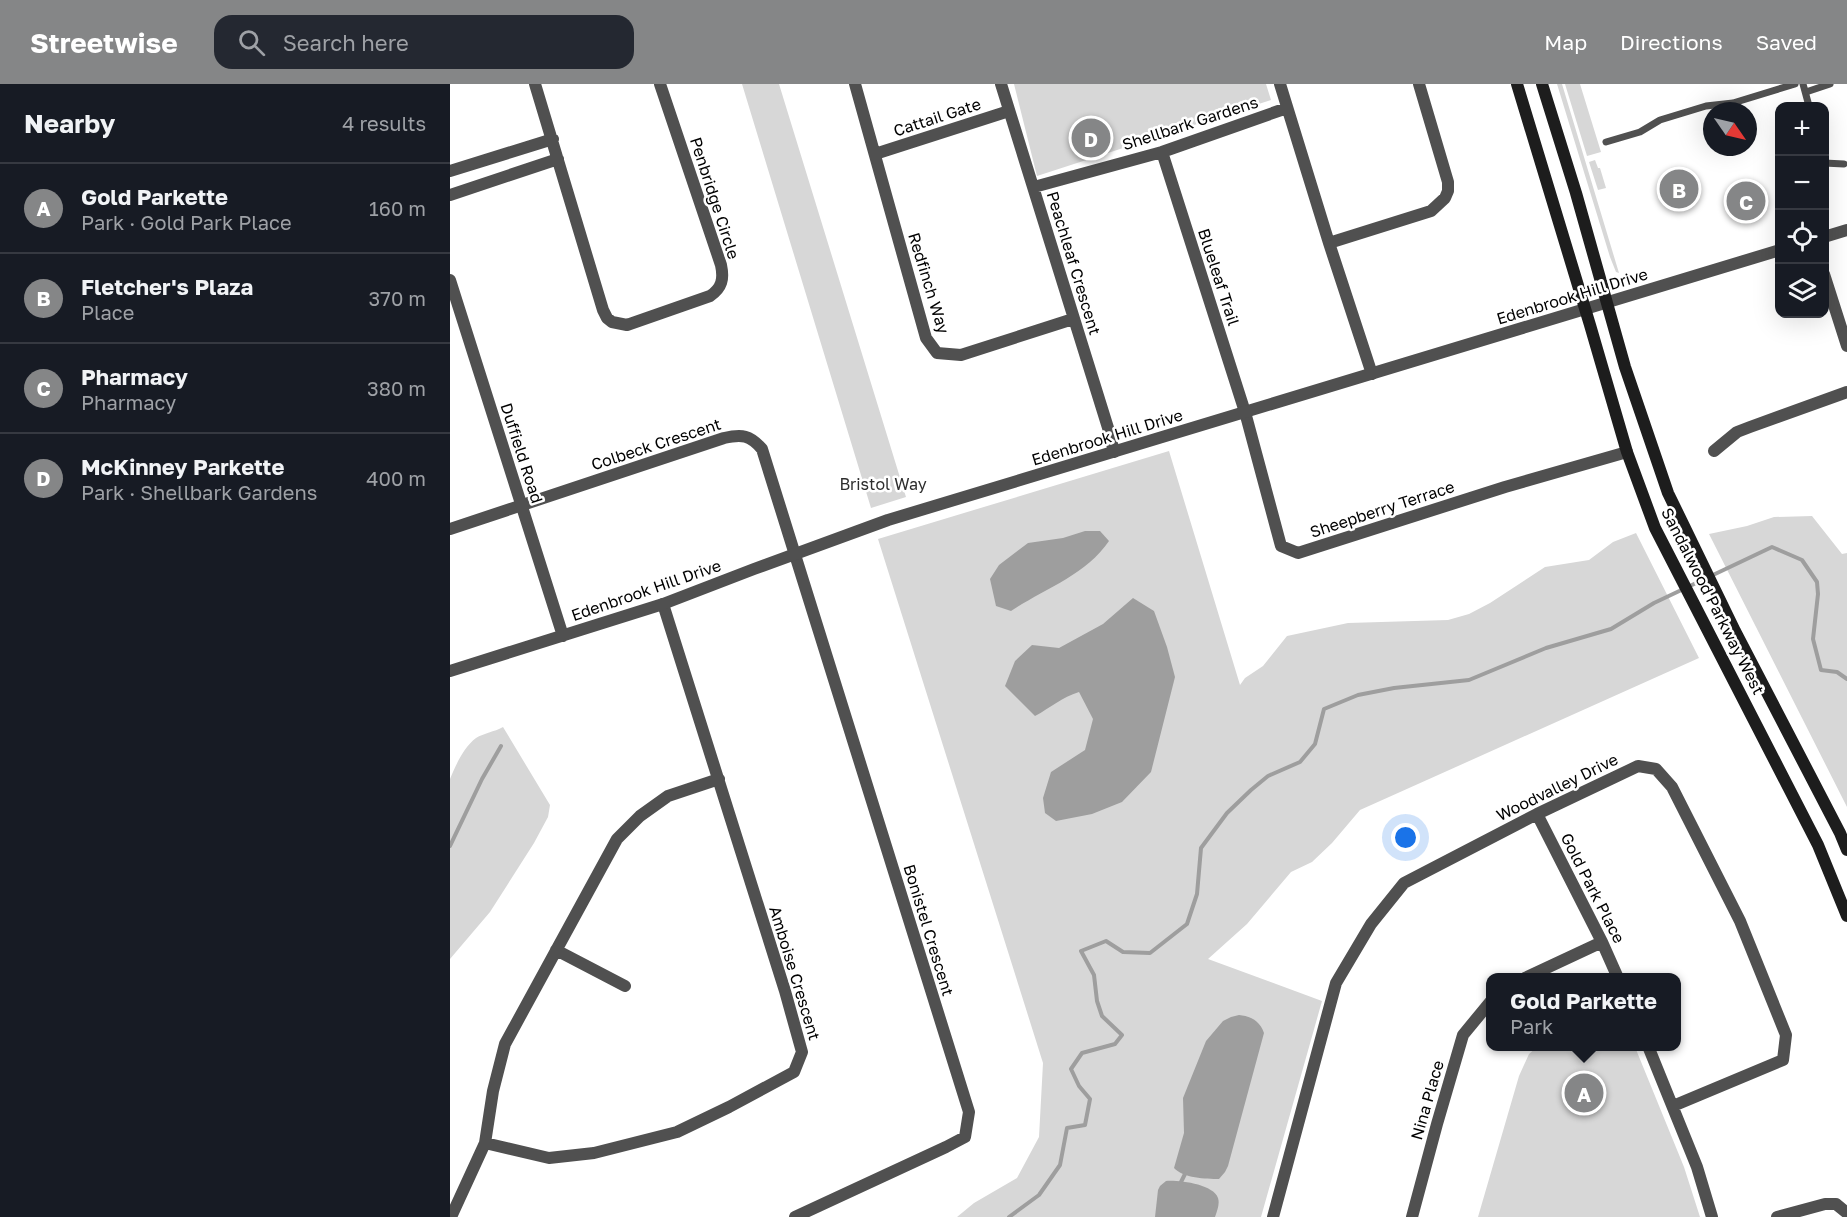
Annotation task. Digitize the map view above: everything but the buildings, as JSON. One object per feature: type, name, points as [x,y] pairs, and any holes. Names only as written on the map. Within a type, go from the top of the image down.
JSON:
[{"type":"main road","name":"Sandalwood Parkway West","points":[[1516,84],[1586,309],[1627,452],[1655,528],[1818,845],[1847,916]]},
{"type":"main road","name":"Sandalwood Parkway West","points":[[1542,84],[1576,193],[1606,303],[1652,451],[1668,493],[1735,631],[1847,850]]},
{"type":"street","name":"Penbridge Circle","points":[[536,84],[603,310],[612,322],[622,325],[634,324],[710,296],[720,287],[723,277],[721,265],[660,84]]},
{"type":"street","name":"Redfinch Way","points":[[855,84],[926,338],[937,353],[961,355],[1073,319]]},
{"type":"street","name":"Peachleaf Crescent","points":[[1001,84],[1114,452]]},
{"type":"street","points":[[1280,84],[1372,374]]},
{"type":"street","points":[[1329,243],[1431,211],[1445,198],[1448,182],[1419,84]]},
{"type":"street","name":"Shellbark Gardens","points":[[1034,187],[1162,152],[1287,108]]},
{"type":"street","name":"Cattail Gate","points":[[875,154],[1009,111]]},
{"type":"street","points":[[450,171],[553,139]]},
{"type":"street","name":"Blueleaf Trail","points":[[1162,152],[1245,412]]},
{"type":"street","points":[[450,195],[558,159]]},
{"type":"street","points":[[1829,235],[1847,230]]},
{"type":"street","name":"Edenbrook Hill Drive","points":[[450,671],[663,604],[888,520],[1775,251]]},
{"type":"street","name":"Duffield Road","points":[[450,280],[563,636]]},
{"type":"street","points":[[1829,290],[1847,346]]},
{"type":"street","points":[[1714,451],[1737,432],[1847,392]]},
{"type":"street","name":"Sheepberry Terrace","points":[[1245,412],[1281,546],[1298,553],[1505,487],[1627,452]]},
{"type":"street","name":"Colbeck Crescent","points":[[522,506],[724,438],[744,436],[755,440],[762,449],[794,554]]},
{"type":"street","points":[[450,529],[522,506]]},
{"type":"street","name":"Bonistel Crescent","points":[[794,554],[969,1112],[964,1137],[795,1217]]},
{"type":"street","name":"Amboise Crescent","points":[[484,1143],[549,1158],[594,1153],[677,1132],[794,1072],[802,1052],[785,991],[663,604]]},
{"type":"street","name":"Woodvalley Drive","points":[[1273,1217],[1336,982],[1371,924],[1404,883],[1537,814],[1638,766],[1656,769],[1672,787],[1740,921],[1786,1035],[1783,1060],[1673,1106]]},
{"type":"street","points":[[451,1217],[484,1143],[493,1091],[506,1044],[616,839],[640,816],[668,796],[719,779]]},
{"type":"street","name":"Gold Park Place","points":[[1537,814],[1616,973]]},
{"type":"street","points":[[1536,973],[1602,942]]},
{"type":"street","points":[[556,950],[625,986]]},
{"type":"street","name":"Nina Place","points":[[1412,1217],[1464,1035],[1486,1007]]},
{"type":"street","points":[[1650,1051],[1697,1167],[1712,1217]]},
{"type":"street","points":[[1777,1217],[1825,1204],[1836,1204],[1847,1213]]},
{"type":"lane","points":[[1606,142],[1637,133],[1660,120],[1706,106],[1733,103],[1795,84]]},
{"type":"lane","points":[[1805,88],[1830,84]]},
{"type":"lane","points":[[1829,163],[1844,164]]},
{"type":"green space","name":"Bristol Way","points":[[742,84],[779,84],[906,497],[871,508]]},
{"type":"green space","points":[[1014,84],[1266,84],[1271,100],[1037,176]]},
{"type":"green space","points":[[1557,84],[1562,84],[1619,273],[1616,272],[1610,257]]},
{"type":"green space","points":[[1565,84],[1580,84],[1601,152],[1587,156]]},
{"type":"green space","points":[[1595,160],[1606,188],[1598,190],[1589,162]]},
{"type":"green space","points":[[1169,451],[1240,685],[1245,678],[1263,666],[1287,636],[1348,623],[1448,620],[1469,614],[1545,567],[1589,560],[1613,542],[1636,533],[1699,658],[1360,810],[1332,843],[1312,862],[1291,872],[1247,924],[1208,959],[1322,1001],[1261,1217],[957,1217],[974,1203],[1017,1178],[1039,1137],[1043,1063],[878,539]]},
{"type":"green space","points":[[1812,516],[1842,554],[1847,553],[1847,807],[1709,534],[1747,526],[1774,517]]},
{"type":"green space","points":[[503,727],[550,805],[548,817],[490,912],[450,959],[450,779],[460,757],[471,742],[479,736]]},
{"type":"green space","points":[[1532,1051],[1637,1051],[1684,1167],[1700,1217],[1478,1217],[1519,1076]]},
{"type":"shaded area","points":[[1085,531],[1100,531],[1109,541],[1089,563],[1064,581],[1011,611],[996,606],[990,579],[999,565],[1028,543],[1063,538]]},
{"type":"shaded area","points":[[1133,598],[1154,611],[1175,677],[1151,772],[1122,802],[1092,814],[1056,821],[1045,813],[1043,798],[1051,772],[1085,750],[1093,719],[1079,692],[1035,716],[1005,686],[1015,661],[1032,645],[1059,648],[1103,624]]},
{"type":"shaded area","points":[[1239,1015],[1254,1020],[1264,1033],[1228,1166],[1219,1179],[1189,1176],[1174,1168],[1184,1133],[1183,1098],[1206,1041],[1223,1021]]},
{"type":"shaded area","points":[[1166,1181],[1187,1182],[1210,1189],[1219,1200],[1215,1217],[1155,1217],[1158,1190]]},
{"type":"waterway","points":[[1009,1217],[1039,1195],[1060,1165],[1067,1128],[1085,1125],[1090,1099],[1079,1086],[1071,1069],[1082,1053],[1115,1044],[1122,1035],[1102,1016],[1097,1001],[1094,975],[1081,951],[1106,941],[1123,952],[1150,953],[1187,924],[1197,894],[1201,848],[1227,813],[1251,790],[1268,776],[1300,762],[1315,744],[1324,709],[1358,695],[1394,688],[1469,680],[1546,648],[1611,629],[1654,603],[1772,547],[1802,560],[1817,582],[1818,594],[1813,639],[1821,670],[1837,672],[1847,679]]},
{"type":"waterway","points":[[450,846],[482,779],[501,746]]},
{"type":"waterway","points":[[1181,1182],[1185,1174]]},
{"type":"place","name":"McKinney Parkette","points":[[1091,138]]},
{"type":"place","name":"Fletcher's Plaza","points":[[1679,189]]},
{"type":"place","name":"Pharmacy","points":[[1746,201]]},
{"type":"place","name":"Gold Parkette","points":[[1584,1093]]}]
